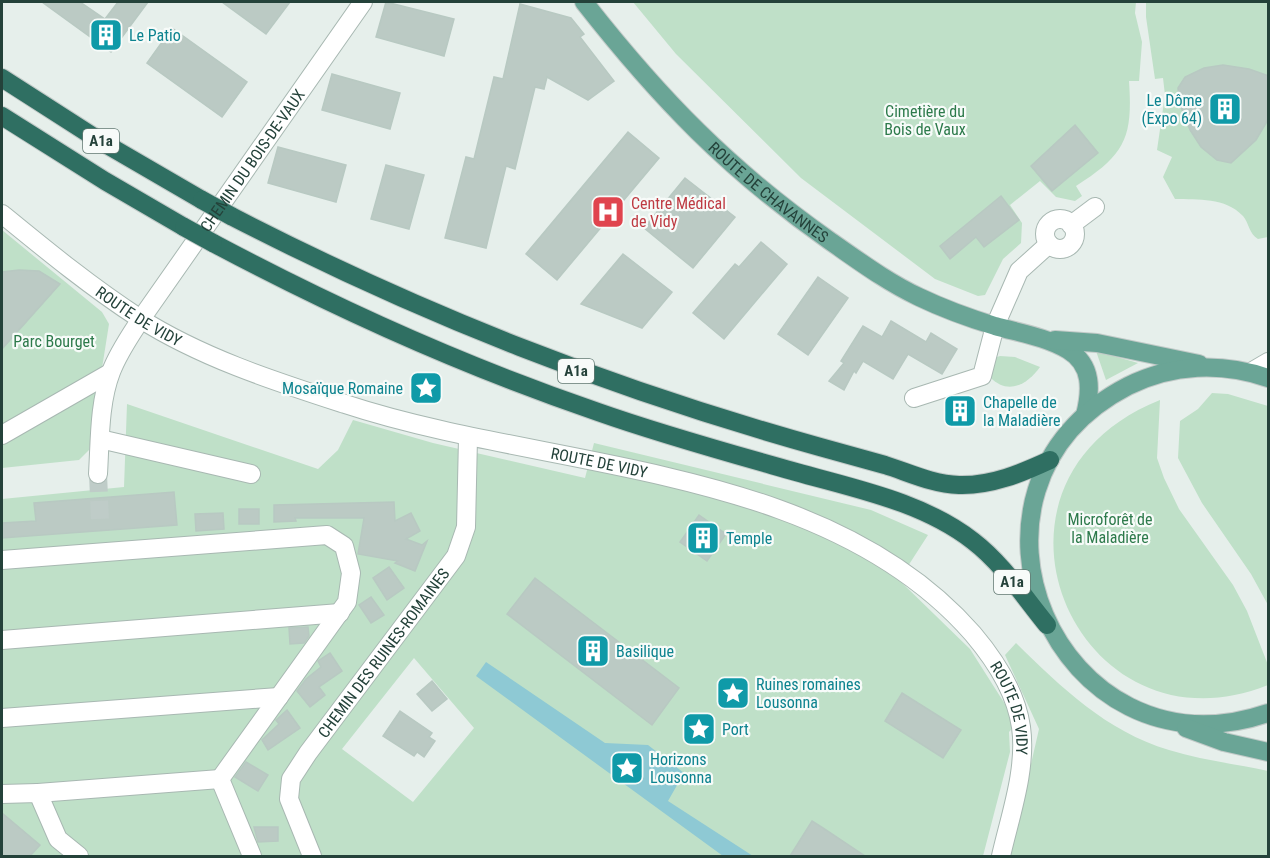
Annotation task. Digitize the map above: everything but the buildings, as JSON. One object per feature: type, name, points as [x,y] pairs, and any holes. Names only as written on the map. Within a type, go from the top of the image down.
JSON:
[{"type":"highway","name":"A1a","points":[[2,78],[97,139],[231,216],[370,286],[561,365],[700,412],[885,465],[924,479],[948,484],[976,484],[1005,478],[1050,460]]},
{"type":"highway","name":"A1a","points":[[2,116],[105,182],[213,243],[281,279],[365,318],[533,388],[658,432],[856,489],[925,513],[957,530],[987,553],[1047,625]]},
{"type":"main road","name":"ROUTE DE CHAVANNES","points":[[584,2],[634,65],[692,129],[757,188],[882,276],[917,296],[995,326],[1042,339],[1069,351],[1085,367],[1090,387],[1085,415]]},
{"type":"main road","name":"ROUTE DE CHAVANNES","points":[[1042,339],[1098,343],[1207,366]]},
{"type":"main road","points":[[1269,378],[1251,372],[1207,366],[1162,373],[1138,381],[1113,394],[1085,415],[1050,460],[1037,492],[1029,526],[1029,560],[1035,594],[1047,625],[1063,651],[1090,680],[1131,707],[1224,742],[1269,752]]},
{"type":"main road","points":[[1159,717],[1193,723],[1225,723],[1269,713]]},
{"type":"street","name":"CHEMIN DU BOIS-DE-VAUX","points":[[110,373],[141,319],[363,2]]},
{"type":"street","points":[[914,398],[982,376],[995,326],[1019,271],[1049,244],[1045,236],[1050,223],[1064,220],[1071,225],[1095,207]]},
{"type":"street","name":"ROUTE DE VIDY","points":[[2,214],[141,319],[237,368],[350,406],[468,438],[585,458],[721,491],[830,528],[910,577],[955,614],[994,658],[1015,702],[1021,726],[1022,761],[1001,856]]},
{"type":"street","points":[[1251,372],[1269,363]]},
{"type":"street","points":[[2,435],[110,373]]},
{"type":"street","points":[[98,474],[100,439],[110,373]]},
{"type":"street","name":"CHEMIN DES RUINES-ROMAINES","points":[[312,856],[289,799],[291,779],[456,556],[466,526],[468,438]]},
{"type":"street","points":[[100,439],[251,474]]},
{"type":"street","points":[[2,560],[327,536],[344,546],[348,557],[351,589],[340,613],[220,778],[2,794]]},
{"type":"street","points":[[2,640],[340,613]]},
{"type":"street","points":[[2,718],[279,697]]},
{"type":"street","points":[[220,778],[252,856]]},
{"type":"street","points":[[38,793],[53,831],[79,856]]},
{"type":"green space","name":"Cimetière du Bois de Vaux","points":[[633,2],[1136,2],[1135,13],[1142,42],[1139,81],[1129,81],[1129,117],[1122,143],[1106,165],[1076,186],[1082,196],[1075,201],[1056,197],[1040,181],[1010,205],[1022,223],[1021,243],[1003,259],[985,295],[978,296],[935,279],[801,178],[676,54]]},
{"type":"green space","points":[[1146,2],[1268,2],[1268,237],[1258,239],[1255,237],[1243,216],[1228,205],[1211,201],[1175,199],[1163,177],[1172,157],[1157,150],[1165,95],[1163,78],[1155,79]]},
{"type":"green space","name":"Parc Bourget","points":[[2,230],[102,312],[109,324],[89,450],[79,460],[2,468]]},
{"type":"green space","points":[[1096,351],[1138,363],[1106,380]]},
{"type":"green space","points":[[1015,357],[1040,367],[1024,383],[1011,387],[1004,386],[990,377],[994,358]]},
{"type":"green space","points":[[1212,393],[1228,394],[1268,406],[1268,605],[1251,574],[1202,503],[1178,458],[1180,421],[1198,409]]},
{"type":"green space","name":"Microforêt de la Maladière","points":[[1160,400],[1157,458],[1164,478],[1179,509],[1233,585],[1247,611],[1268,665],[1268,685],[1200,698],[1141,684],[1095,650],[1065,602],[1053,547],[1063,490],[1098,439]]},
{"type":"green space","points":[[127,404],[318,469],[338,450],[353,420],[433,443],[585,478],[594,443],[871,510],[928,535],[899,580],[970,649],[1017,723],[1009,732],[1010,752],[983,856],[2,856],[2,499],[124,487]],"holes":[[[414,658],[474,728],[413,802],[342,749]]]},
{"type":"green space","points":[[1016,643],[1068,692],[1125,732],[1169,750],[1268,771],[1268,856],[1010,856],[1039,729],[1005,655]]},
{"type":"water","points":[[486,662],[605,743],[648,745],[684,773],[668,801],[753,856],[723,856],[476,676]]},
{"type":"tunnel","points":[[98,474],[100,520]]},
{"type":"place","name":"Le Patio","points":[[106,35]]},
{"type":"place","name":"Le Dôme (Expo 64)","points":[[1225,109]]},
{"type":"place","name":"Centre Médical de Vidy","points":[[608,212]]},
{"type":"place","name":"Mosaïque Romaine","points":[[426,388]]},
{"type":"place","name":"Chapelle de la Maladière","points":[[960,411]]},
{"type":"place","name":"Temple","points":[[703,538]]},
{"type":"place","name":"Basilique","points":[[593,651]]},
{"type":"place","name":"Ruines romaines Lousonna","points":[[733,693]]},
{"type":"place","name":"Port","points":[[699,729]]},
{"type":"place","name":"Horizons Lousonna","points":[[627,768]]}]
